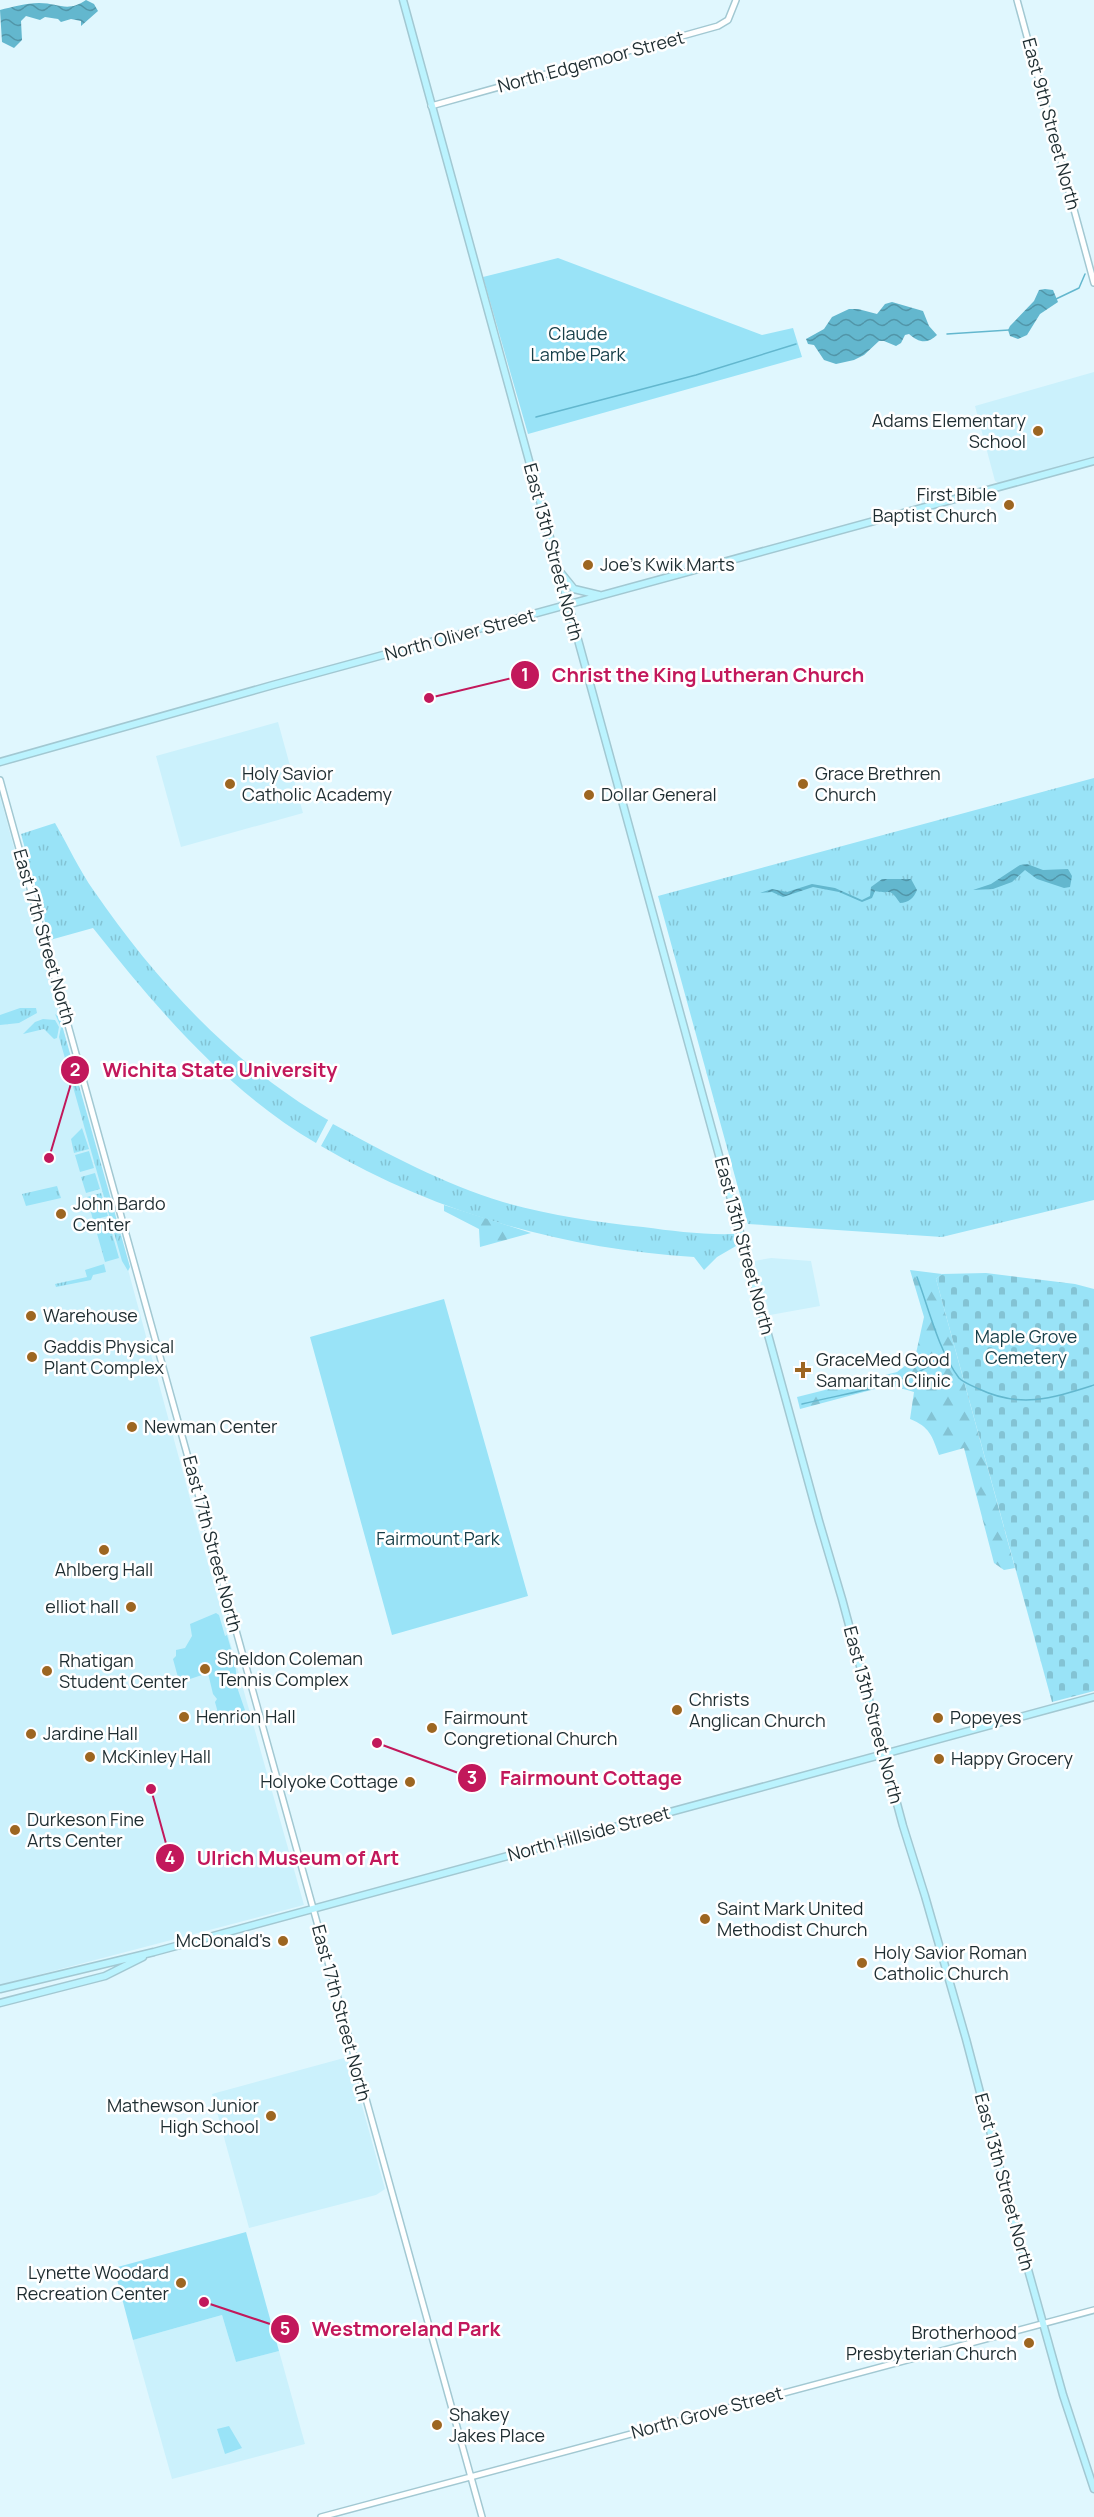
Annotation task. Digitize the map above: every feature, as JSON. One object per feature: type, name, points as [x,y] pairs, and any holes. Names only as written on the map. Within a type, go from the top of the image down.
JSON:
[{"type":"main road","name":"East 13th Street North","points":[[403,0],[567,606],[842,1599],[883,1756],[966,2038],[1063,2395],[1094,2489]]},
{"type":"main road","name":"North Oliver Street","points":[[0,762],[1094,461]]},
{"type":"main road","points":[[557,568],[574,590],[603,596]]},
{"type":"main road","name":"North Hillside Street","points":[[0,1989],[154,1952],[1094,1697]]},
{"type":"main road","name":"North Hillside Street","points":[[0,2003],[105,1976],[154,1952]]},
{"type":"street","name":"North Edgemoor Street","points":[[431,106],[718,27],[728,20],[736,0]]},
{"type":"street","name":"East 9th Street North","points":[[1017,0],[1094,283]]},
{"type":"street","name":"East 17th Street North","points":[[0,780],[482,2517]]},
{"type":"street","name":"North Grove Street","points":[[321,2517],[1094,2310]]},
{"type":"shaded area","name":"Adams Elementary School","points":[[1094,372],[1094,457],[998,483],[995,481],[975,406]]},
{"type":"shaded area","name":"Holy Savior Catholic Academy","points":[[278,722],[303,813],[181,847],[156,756]]},
{"type":"shaded area","points":[[0,796],[196,1521],[304,1905],[0,1985]]},
{"type":"shaded area","points":[[771,1258],[811,1261],[820,1306],[770,1315],[754,1261]]},
{"type":"shaded area","points":[[344,2058],[350,2062],[385,2189],[376,2195],[249,2228],[212,2094]]},
{"type":"shaded area","points":[[222,2315],[236,2362],[279,2351],[305,2444],[172,2479],[133,2340]]},
{"type":"green space","name":"Claude Lambe Park","points":[[558,258],[762,335],[793,328],[802,357],[528,434],[483,277]]},
{"type":"green space","points":[[1094,778],[1094,1200],[942,1237],[748,1224],[658,896]]},
{"type":"green space","points":[[55,823],[94,891],[143,957],[170,988],[228,1047],[260,1074],[328,1120],[316,1143],[283,1122],[223,1073],[168,1018],[93,928],[50,940],[21,834]]},
{"type":"green space","points":[[20,1008],[36,1008],[37,1013],[19,1023],[0,1025],[0,1015]]},
{"type":"green space","points":[[55,1014],[60,1018],[130,1267],[128,1271],[122,1261],[59,1037],[61,1027]]},
{"type":"green space","points":[[43,1019],[55,1020],[59,1027],[57,1038],[54,1039],[44,1029],[23,1034],[35,1022]]},
{"type":"green space","points":[[333,1124],[438,1177],[503,1202],[608,1223],[688,1232],[734,1234],[736,1246],[717,1257],[704,1270],[694,1257],[596,1246],[501,1224],[409,1190],[364,1170],[321,1146]]},
{"type":"green space","points":[[82,1128],[89,1149],[74,1153],[71,1139]]},
{"type":"green space","points":[[89,1151],[94,1168],[80,1172],[75,1155]]},
{"type":"green space","points":[[95,1173],[100,1189],[86,1193],[81,1177]]},
{"type":"green space","points":[[57,1186],[61,1198],[26,1206],[22,1194]]},
{"type":"green space","points":[[101,1193],[108,1216],[93,1220],[87,1197]]},
{"type":"green space","points":[[444,1205],[531,1233],[480,1247],[479,1229],[444,1211]]},
{"type":"green space","points":[[108,1219],[119,1258],[105,1262],[94,1223]]},
{"type":"green space","points":[[104,1264],[106,1272],[93,1275],[91,1280],[56,1287],[55,1284],[87,1277],[85,1270]]},
{"type":"green space","points":[[910,1270],[942,1274],[936,1279],[1015,1568],[1004,1570],[994,1563],[964,1448],[939,1455],[926,1429],[910,1419],[914,1392],[890,1385],[800,1409],[797,1397],[897,1372],[915,1358],[924,1317]]},
{"type":"green space","name":"Maple Grove Cemetery","points":[[986,1273],[1075,1284],[1094,1289],[1094,1691],[1052,1702],[936,1279],[942,1274]]},
{"type":"green space","name":"Fairmount Park","points":[[444,1299],[528,1596],[392,1635],[310,1337]]},
{"type":"green space","name":"Sheldon Coleman Tennis Complex","points":[[216,1613],[219,1615],[225,1636],[227,1635],[235,1663],[238,1690],[247,1716],[246,1719],[224,1725],[221,1724],[215,1702],[217,1699],[213,1694],[208,1673],[181,1682],[173,1659],[176,1656],[176,1650],[185,1648],[192,1636],[190,1624]]},
{"type":"green space","points":[[246,2232],[279,2351],[236,2362],[222,2315],[133,2340],[114,2268]]},
{"type":"green space","points":[[229,2426],[242,2448],[225,2454],[217,2429]]},
{"type":"water","points":[[86,0],[94,4],[98,11],[81,26],[81,21],[71,19],[61,22],[58,19],[45,17],[40,20],[26,16],[21,21],[22,40],[14,48],[2,42],[0,10],[34,3],[68,7]]},
{"type":"water","points":[[1039,290],[1053,290],[1058,302],[1040,314],[1027,335],[1018,339],[1010,336],[1008,330],[1010,326],[1034,301]]},
{"type":"water","points":[[892,302],[923,311],[929,326],[937,335],[930,340],[923,341],[909,334],[905,335],[901,343],[896,346],[879,341],[864,355],[836,364],[824,360],[814,345],[808,344],[806,339],[824,329],[832,317],[849,309],[877,314],[885,304]]},
{"type":"water","points":[[1027,864],[1043,870],[1068,869],[1072,876],[1070,887],[1064,888],[1037,879],[1025,870],[1012,882],[993,889],[973,890],[991,884],[1020,865]]},
{"type":"water","points":[[882,879],[911,879],[917,890],[910,900],[900,903],[891,893],[875,891],[872,898],[862,902],[839,892],[813,887],[783,897],[772,892],[760,893],[772,889],[787,892],[812,884],[835,888],[862,900],[870,896],[871,887]]},
{"type":"waterway","points":[[1056,299],[1079,288],[1085,274]]},
{"type":"waterway","points":[[947,334],[1009,330]]},
{"type":"waterway","points":[[536,417],[696,375],[796,344]]},
{"type":"waterway","points":[[917,1277],[946,1356],[963,1381],[994,1395],[1023,1400],[1051,1397],[1094,1385]]},
{"type":"waterway","points":[[802,1404],[895,1382],[929,1366],[944,1356]]},
{"type":"place","name":"Adams Elementary School","points":[[1038,431]]},
{"type":"place","name":"First Bible Baptist Church","points":[[1009,505]]},
{"type":"place","name":"Joe's Kwik Marts","points":[[588,565]]},
{"type":"place","name":"Christ the King Lutheran Church","points":[[429,698]]},
{"type":"place","name":"Holy Savior Catholic Academy","points":[[230,784]]},
{"type":"place","name":"Grace Brethren Church","points":[[803,784]]},
{"type":"place","name":"Dollar General","points":[[589,795]]},
{"type":"place","name":"Wichita State University","points":[[49,1158]]},
{"type":"place","name":"John Bardo Center","points":[[61,1214]]},
{"type":"place","name":"Warehouse","points":[[31,1316]]},
{"type":"place","name":"Gaddis Physical Plant Complex","points":[[32,1357]]},
{"type":"place","name":"GraceMed Good Samaritan Clinic","points":[[803,1370]]},
{"type":"place","name":"Newman Center","points":[[132,1427]]},
{"type":"place","name":"Ahlberg Hall","points":[[104,1550]]},
{"type":"place","name":"elliot hall","points":[[131,1607]]},
{"type":"place","name":"Sheldon Coleman Tennis Complex","points":[[205,1669]]},
{"type":"place","name":"Rhatigan Student Center","points":[[47,1671]]},
{"type":"place","name":"Christs Anglican Church","points":[[677,1710]]},
{"type":"place","name":"Henrion Hall","points":[[184,1717]]},
{"type":"place","name":"Popeyes","points":[[938,1718]]},
{"type":"place","name":"Fairmount Congretional Church","points":[[432,1728]]},
{"type":"place","name":"Jardine Hall","points":[[31,1734]]},
{"type":"place","name":"Fairmount Cottage","points":[[377,1743]]},
{"type":"place","name":"McKinley Hall","points":[[90,1757]]},
{"type":"place","name":"Happy Grocery","points":[[939,1759]]},
{"type":"place","name":"Holyoke Cottage","points":[[410,1782]]},
{"type":"place","name":"Ulrich Museum of Art","points":[[151,1789]]},
{"type":"place","name":"Durkeson Fine Arts Center","points":[[15,1830]]},
{"type":"place","name":"Saint Mark United Methodist Church","points":[[705,1919]]},
{"type":"place","name":"McDonald's","points":[[283,1941]]},
{"type":"place","name":"Holy Savior Roman Catholic Church","points":[[862,1963]]},
{"type":"place","name":"Mathewson Junior High School","points":[[271,2116]]},
{"type":"place","name":"Lynette Woodard Recreation Center","points":[[181,2283]]},
{"type":"place","name":"Westmoreland Park","points":[[204,2302]]},
{"type":"place","name":"Brotherhood Presbyterian Church","points":[[1029,2343]]},
{"type":"place","name":"Shakey Jakes Place","points":[[437,2425]]}]
